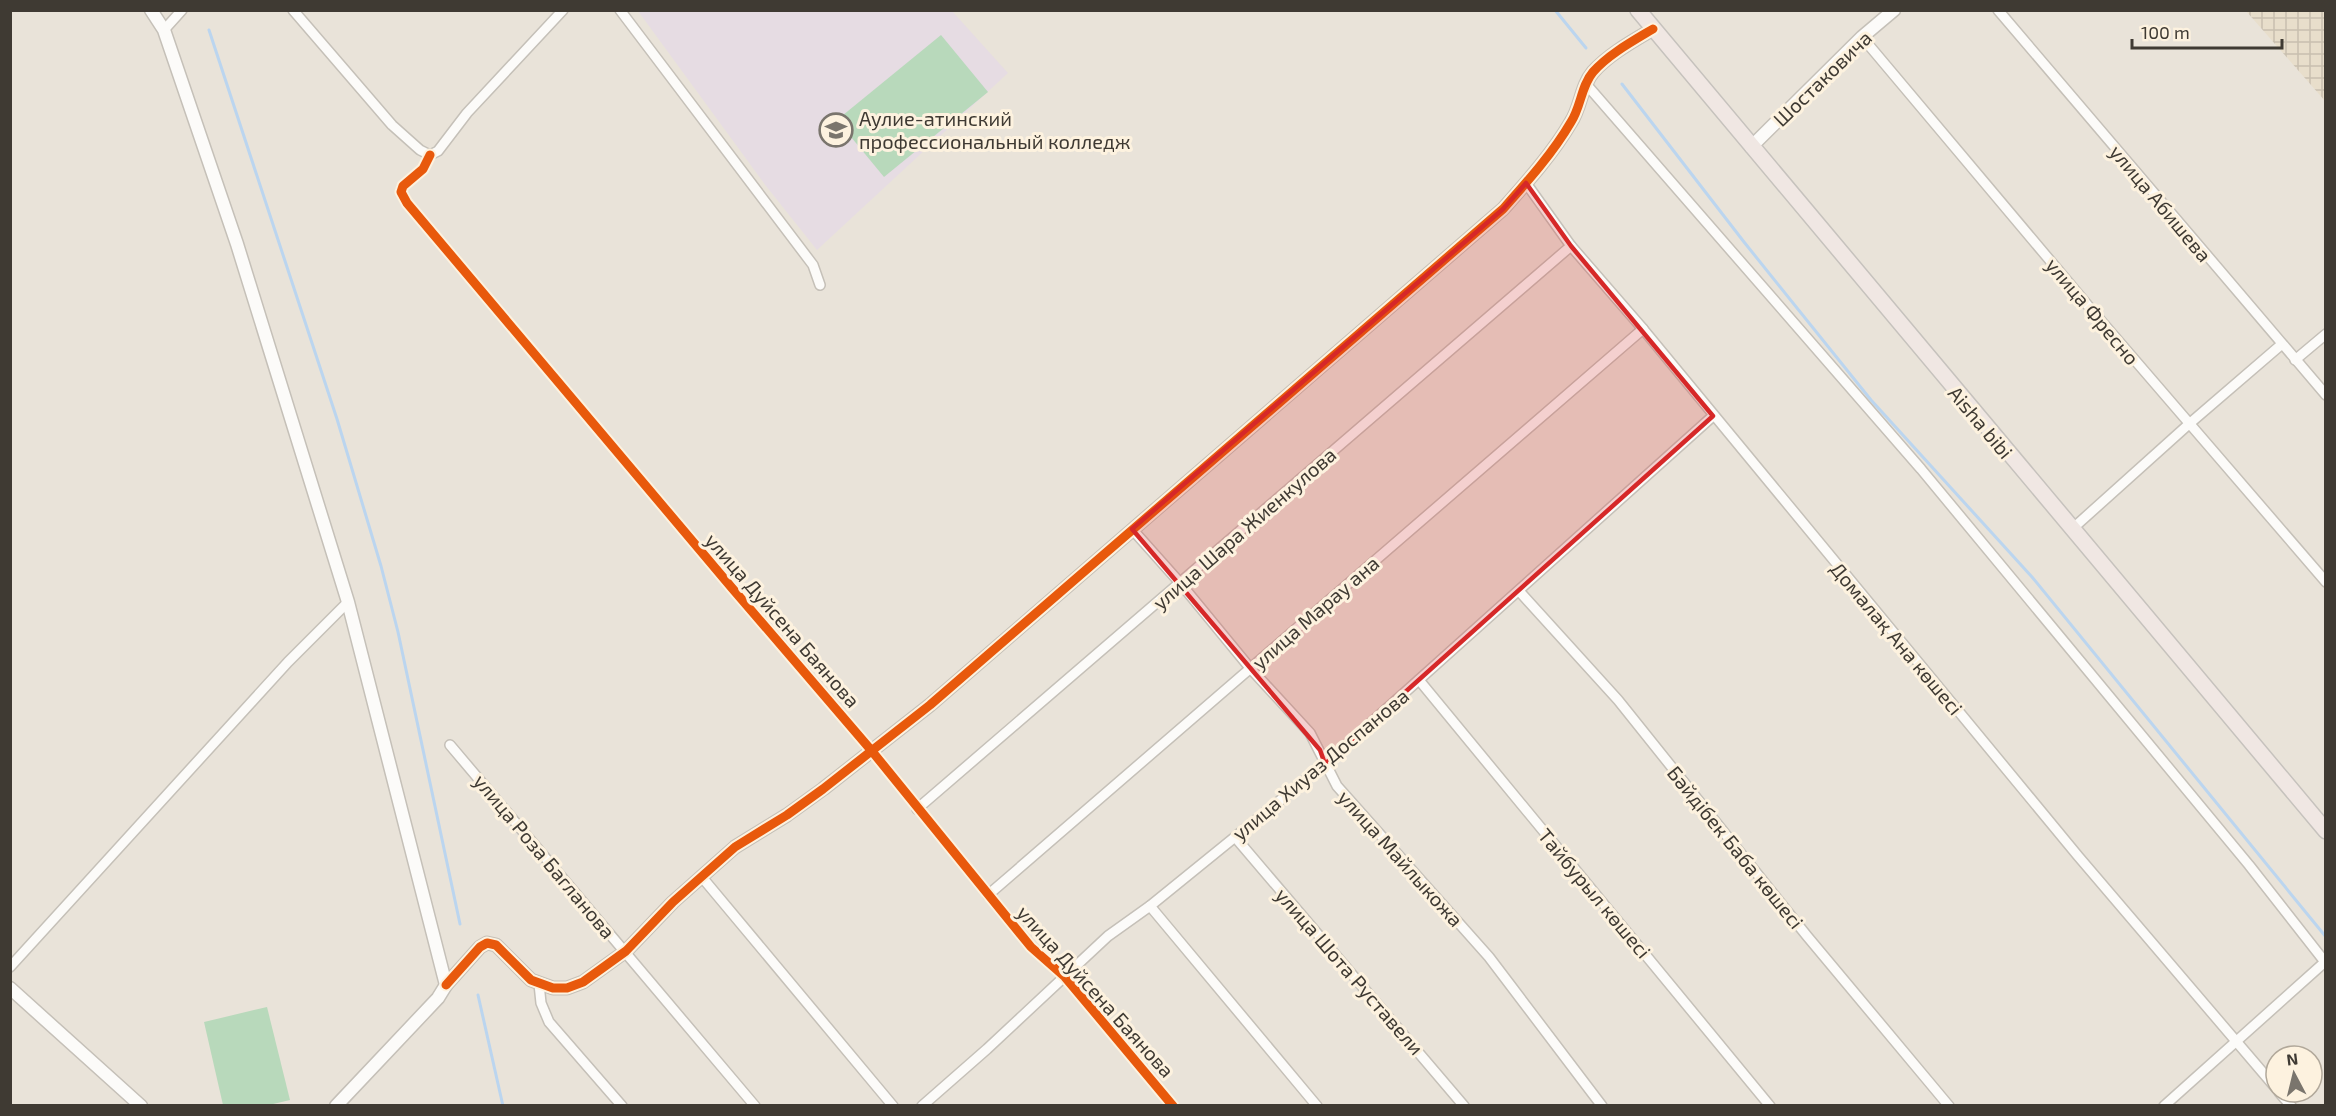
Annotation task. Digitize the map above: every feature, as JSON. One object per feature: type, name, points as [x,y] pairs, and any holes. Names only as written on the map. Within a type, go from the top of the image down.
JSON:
[{"type":"main road","name":"Aisha bibi","points":[[1638,10],[2325,831]]},
{"type":"street","points":[[151,10],[164,30],[237,244],[348,602],[446,985]]},
{"type":"street","points":[[164,30],[182,10]]},
{"type":"street","points":[[293,10],[393,125],[420,150],[430,154],[438,151],[467,113],[563,10]]},
{"type":"street","points":[[620,10],[813,265],[820,285]]},
{"type":"street","name":"Шостаковича","points":[[1751,147],[1862,37],[1894,10]]},
{"type":"street","name":"улица Абишева","points":[[1998,10],[2325,395]]},
{"type":"street","points":[[336,1106],[438,998],[446,985],[480,947],[487,943],[496,945],[531,980],[539,984],[553,988],[567,988],[583,982],[626,951],[701,876],[735,847],[787,815],[930,705],[1503,209],[1526,183],[1572,122],[1586,84],[1593,72],[1626,46],[1653,29]]},
{"type":"street","name":"улица Фресно","points":[[1862,37],[2325,582]]},
{"type":"street","points":[[1586,84],[1921,469],[2249,865],[2325,961],[2238,1042],[2164,1106]]},
{"type":"street","name":"улица Дуйсена Баянова","points":[[430,154],[423,169],[403,186],[401,192],[408,203],[871,750],[1031,947],[1065,977],[1173,1106]]},
{"type":"street","name":"Домалақ Ана көшесі","points":[[1526,183],[1571,246],[1643,329],[2071,848],[2264,1073]]},
{"type":"street","name":"улица Шара Жиенкулова","points":[[917,809],[1571,246]]},
{"type":"street","name":"улица Марау ана","points":[[988,895],[1643,329]]},
{"type":"street","points":[[2295,360],[2325,334]]},
{"type":"street","points":[[2071,530],[2282,344]]},
{"type":"street","name":"улица Хиуаз Доспанова","points":[[922,1106],[1108,936],[1150,906],[1325,764],[1713,416]]},
{"type":"street","name":"улица Майлыкожа","points":[[1132,529],[1250,668],[1310,733],[1337,786],[1489,957],[1602,1106]]},
{"type":"street","name":"Бәйдібек Баба көшесі","points":[[1519,591],[1618,700],[1807,936],[1948,1106]]},
{"type":"street","points":[[10,967],[288,662],[348,602]]},
{"type":"street","name":"Тайбурыл көшесі","points":[[1419,680],[1770,1106]]},
{"type":"street","name":"улица Роза Багланова","points":[[450,745],[755,1106]]},
{"type":"street","name":"улица Шота Руставели","points":[[1235,837],[1464,1106]]},
{"type":"street","points":[[701,876],[892,1106]]},
{"type":"street","points":[[1150,906],[1317,1106]]},
{"type":"street","points":[[539,984],[541,1003],[549,1022],[622,1106]]},
{"type":"street","points":[[10,988],[141,1106]]},
{"type":"highlighted area","points":[[1526,183],[1571,246],[1713,416],[1325,764],[1320,750],[1132,529],[1503,209]]},
{"type":"shaded area","name":"Аулие-атинский профессиональный колледж","points":[[638,11],[952,11],[1008,73],[817,250],[766,186]]},
{"type":"shaded area","points":[[2246,11],[2325,11],[2325,101]]},
{"type":"green space","points":[[941,35],[988,92],[884,177],[837,120]]},
{"type":"green space","points":[[267,1007],[290,1100],[269,1105],[223,1105],[204,1022]]},
{"type":"waterway","points":[[1555,10],[1586,48]]},
{"type":"waterway","points":[[209,30],[337,419],[381,566],[398,632],[460,924]]},
{"type":"waterway","points":[[1622,84],[1744,242],[1871,400],[2032,577],[2326,937]]},
{"type":"waterway","points":[[478,995],[503,1106]]},
{"type":"cycle path","points":[[446,985],[480,947],[487,943],[496,945],[531,980],[553,988],[567,988],[583,982],[626,951],[673,902],[735,847],[787,815],[823,789],[930,705],[1503,209],[1564,134],[1593,72],[1629,43],[1653,29]]},
{"type":"cycle path","points":[[430,155],[423,169],[403,186],[401,192],[407,203],[871,750],[1031,947],[1065,977],[1173,1106]]},
{"type":"place","name":"Аулие-атинский профессиональный колледж","points":[[836,130]]}]
